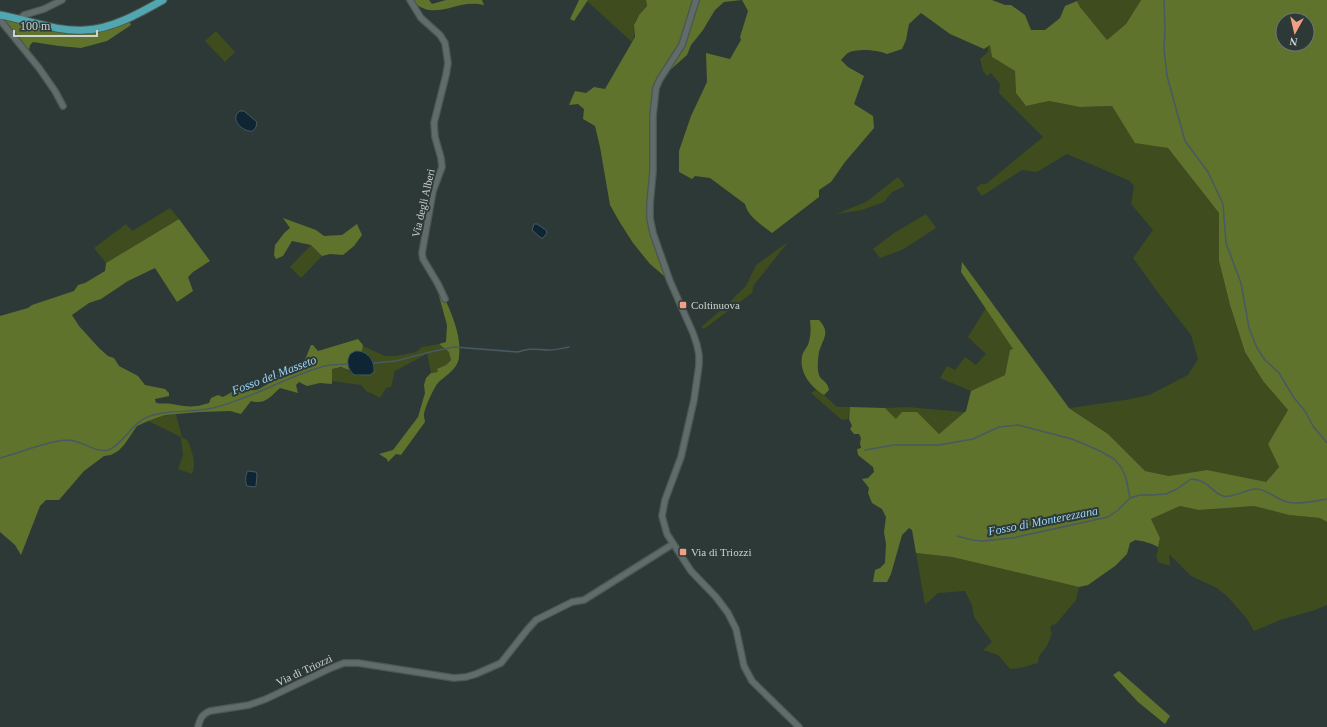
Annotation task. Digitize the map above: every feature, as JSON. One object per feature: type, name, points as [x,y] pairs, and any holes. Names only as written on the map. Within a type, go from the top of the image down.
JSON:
[{"type":"main road","points":[[0,15],[50,26],[85,30],[112,24],[163,0]]},
{"type":"street","points":[[20,19],[62,0]]},
{"type":"street","name":"Via degli Alberi","points":[[410,0],[422,18],[440,35],[445,43],[448,63],[434,123],[435,137],[442,166],[433,191],[422,253],[423,259],[445,299]]},
{"type":"street","points":[[696,0],[682,45],[660,79],[656,88],[653,116],[653,172],[650,218],[653,233],[670,281],[693,333],[699,355],[694,400],[681,457],[665,500],[662,516],[667,534],[691,571],[716,597],[728,613],[736,630],[744,666],[752,681],[799,727]]},
{"type":"street","points":[[0,20],[56,91],[63,106]]},
{"type":"street","name":"Via di Triozzi","points":[[198,727],[201,718],[205,713],[249,705],[266,699],[344,663],[358,663],[454,678],[476,674],[501,663],[536,620],[572,602],[584,600],[673,544]]},
{"type":"green space","points":[[410,0],[429,0],[432,4],[446,0],[482,0],[484,5],[469,4],[429,10]]},
{"type":"green space","points":[[579,0],[588,0],[574,21],[570,19]]},
{"type":"green space","points":[[646,0],[647,6],[639,15],[635,23],[632,42],[587,1]]},
{"type":"green space","points":[[646,0],[742,0],[724,2],[715,10],[703,30],[691,45],[687,55],[660,79],[656,88],[650,218],[670,281],[650,264],[633,243],[619,221],[610,205],[595,126],[583,119],[584,109],[578,104],[569,105],[575,91],[586,93],[594,87],[605,89],[635,37],[634,25],[639,15],[647,6]]},
{"type":"green space","points":[[742,0],[992,0],[1005,5],[1011,5],[1025,15],[1031,30],[1045,30],[1060,18],[1065,6],[1077,1],[1080,7],[1107,40],[1126,24],[1141,0],[1327,0],[1327,522],[1320,518],[1289,515],[1254,506],[1199,510],[1180,506],[1151,519],[1160,538],[1158,547],[1147,542],[1135,540],[1130,543],[1127,554],[1115,566],[1088,585],[1079,587],[952,557],[916,553],[912,530],[909,528],[902,535],[891,574],[887,582],[873,582],[875,570],[880,568],[885,563],[886,544],[884,532],[886,517],[882,509],[872,503],[868,493],[869,488],[862,479],[868,478],[874,472],[873,467],[858,455],[857,449],[861,448],[861,438],[859,434],[854,434],[850,429],[852,426],[849,419],[850,407],[885,408],[896,419],[902,412],[917,412],[939,434],[966,411],[971,391],[1005,375],[1010,350],[1013,349],[961,272],[962,262],[1069,408],[1108,434],[1145,471],[1169,476],[1207,470],[1266,482],[1279,467],[1268,444],[1288,410],[1263,381],[1245,352],[1230,305],[1219,261],[1219,213],[1168,148],[1135,143],[1112,106],[1080,107],[1049,101],[1026,106],[1016,93],[1015,71],[992,57],[990,45],[984,49],[950,34],[921,13],[909,24],[906,40],[902,49],[887,54],[857,50],[848,53],[841,60],[848,67],[864,76],[854,104],[873,116],[874,128],[845,162],[831,182],[819,190],[819,197],[772,233],[752,217],[745,204],[710,178],[695,176],[692,179],[679,172],[679,151],[691,116],[707,82],[706,53],[730,59],[741,40],[740,37],[748,11]]},
{"type":"green space","points":[[1141,0],[1126,24],[1107,40],[1080,7],[1077,1]]},
{"type":"green space","points":[[0,15],[85,30],[128,17],[131,25],[107,41],[81,48],[33,42],[30,45],[28,55]]},
{"type":"green space","points":[[216,31],[235,52],[225,62],[205,41]]},
{"type":"green space","points":[[990,44],[992,57],[1015,71],[1016,93],[1026,106],[1049,101],[1080,107],[1112,106],[1135,142],[1168,148],[1219,213],[1219,261],[1230,305],[1245,352],[1263,381],[1288,410],[1268,444],[1279,467],[1265,483],[1207,470],[1169,476],[1145,471],[1108,434],[1070,408],[1149,395],[1188,375],[1198,359],[1191,335],[1133,258],[1153,230],[1131,204],[1134,186],[1130,181],[1067,154],[1037,172],[1022,170],[982,196],[976,188],[981,184],[986,184],[1043,137],[999,93],[1000,84],[991,73],[987,76],[983,71],[980,59],[988,52],[988,47]]},
{"type":"green space","points":[[898,177],[905,186],[892,192],[884,202],[862,210],[836,214],[866,202]]},
{"type":"green space","points":[[170,208],[179,219],[106,263],[94,248],[126,224],[132,231]]},
{"type":"green space","points":[[926,214],[936,228],[902,250],[880,258],[873,249],[894,233]]},
{"type":"green space","points":[[283,218],[316,230],[324,236],[342,235],[357,224],[362,235],[354,246],[343,255],[330,254],[322,256],[311,245],[292,241],[283,256],[276,259],[274,255],[275,245],[290,228]]},
{"type":"green space","points":[[179,219],[210,261],[188,277],[193,291],[177,302],[155,268],[128,281],[101,299],[89,303],[72,315],[79,326],[99,348],[108,356],[114,358],[119,366],[138,376],[145,385],[165,389],[169,393],[169,396],[155,399],[156,403],[186,406],[204,405],[209,403],[211,398],[218,395],[223,397],[232,392],[258,389],[268,384],[269,378],[302,367],[311,345],[313,345],[318,351],[358,339],[363,345],[362,351],[353,353],[349,356],[349,370],[341,367],[332,369],[332,384],[320,383],[307,386],[299,382],[296,385],[298,393],[280,388],[264,401],[251,401],[241,414],[230,411],[165,415],[137,426],[118,451],[111,455],[104,456],[84,471],[59,500],[46,500],[40,506],[21,555],[15,545],[0,532],[0,316],[28,308],[32,305],[74,291],[78,285],[85,283],[105,271],[106,263]]},
{"type":"green space","points":[[788,242],[754,285],[752,293],[704,329],[701,327],[746,286],[756,265]]},
{"type":"green space","points":[[311,245],[322,256],[301,278],[290,267]]},
{"type":"green space","points":[[441,290],[457,331],[459,340],[458,361],[451,372],[438,383],[434,389],[425,409],[425,422],[401,455],[396,454],[388,462],[387,459],[379,454],[393,450],[418,417],[425,393],[424,385],[426,378],[431,373],[438,372],[437,369],[446,365],[451,360],[449,352],[439,344],[446,342],[447,325],[439,296]]},
{"type":"green space","points":[[986,308],[1013,349],[1010,351],[1005,375],[971,391],[940,378],[947,366],[955,370],[965,357],[976,365],[986,354],[968,337]]},
{"type":"green space","points":[[810,320],[819,320],[825,329],[825,336],[819,352],[818,364],[819,375],[827,384],[829,390],[824,395],[811,384],[802,368],[802,356],[808,345],[810,336]]},
{"type":"green space","points":[[439,344],[449,352],[451,360],[446,365],[438,369],[438,372],[431,373],[427,353],[395,371],[391,387],[386,388],[380,398],[367,392],[361,385],[332,381],[332,369],[342,368],[359,376],[375,366],[371,357],[362,351],[363,346],[385,356],[396,356],[416,352],[422,347]]},
{"type":"green space","points":[[816,390],[837,407],[850,407],[848,419],[842,420],[811,393]]},
{"type":"green space","points":[[907,407],[965,412],[939,434],[917,412],[896,419],[885,408]]},
{"type":"green space","points":[[176,414],[182,437],[188,441],[192,453],[194,466],[192,474],[178,469],[183,455],[181,437],[148,421],[165,415]]},
{"type":"green space","points":[[1180,506],[1199,510],[1254,506],[1289,515],[1320,518],[1327,522],[1327,605],[1280,620],[1254,631],[1247,619],[1228,597],[1217,588],[1191,576],[1169,554],[1170,566],[1158,562],[1156,554],[1158,552],[1160,538],[1151,519]]},
{"type":"green space","points":[[916,553],[952,557],[1079,587],[1076,600],[1056,624],[1052,625],[1050,628],[1052,634],[1047,646],[1039,656],[1038,663],[1010,669],[998,655],[983,650],[992,642],[974,617],[972,605],[965,591],[938,593],[925,605]]},
{"type":"green space","points":[[1119,671],[1170,716],[1165,724],[1138,702],[1113,675]]},
{"type":"water","points":[[240,111],[244,111],[257,122],[253,131],[245,130],[236,121],[237,114]]},
{"type":"water","points":[[534,224],[537,224],[546,230],[547,233],[543,238],[532,230]]},
{"type":"water","points":[[355,351],[367,354],[372,360],[374,372],[370,375],[354,375],[348,365],[348,360],[350,354]]},
{"type":"water","points":[[248,471],[256,472],[255,487],[247,486],[246,474]]},
{"type":"waterway","points":[[1164,0],[1164,49],[1167,76],[1185,141],[1208,172],[1223,204],[1226,243],[1241,283],[1249,328],[1257,348],[1265,360],[1279,373],[1294,398],[1305,411],[1313,426],[1327,443]]},
{"type":"waterway","name":"Fosso del Masseto","points":[[374,363],[396,361],[454,347],[518,352],[530,349],[552,350],[569,347]]},
{"type":"waterway","name":"Fosso del Masseto","points":[[0,458],[42,445],[67,440],[78,442],[98,450],[108,450],[113,448],[140,421],[153,415],[213,408],[241,399],[324,366],[348,364]]},
{"type":"waterway","points":[[865,450],[894,445],[939,445],[973,439],[999,427],[1018,425],[1072,439],[1100,451],[1114,459],[1121,467],[1126,478],[1130,498]]},
{"type":"waterway","name":"Fosso di Monterezzana","points":[[957,536],[983,541],[1012,538],[1108,517],[1118,510],[1130,498],[1140,495],[1166,494],[1177,489],[1191,479],[1202,481],[1218,494],[1226,497],[1260,489],[1283,501],[1292,503],[1327,499]]},
{"type":"place","name":"Coltinuova","points":[[683,305]]},
{"type":"place","name":"Via di Triozzi","points":[[683,552]]}]
